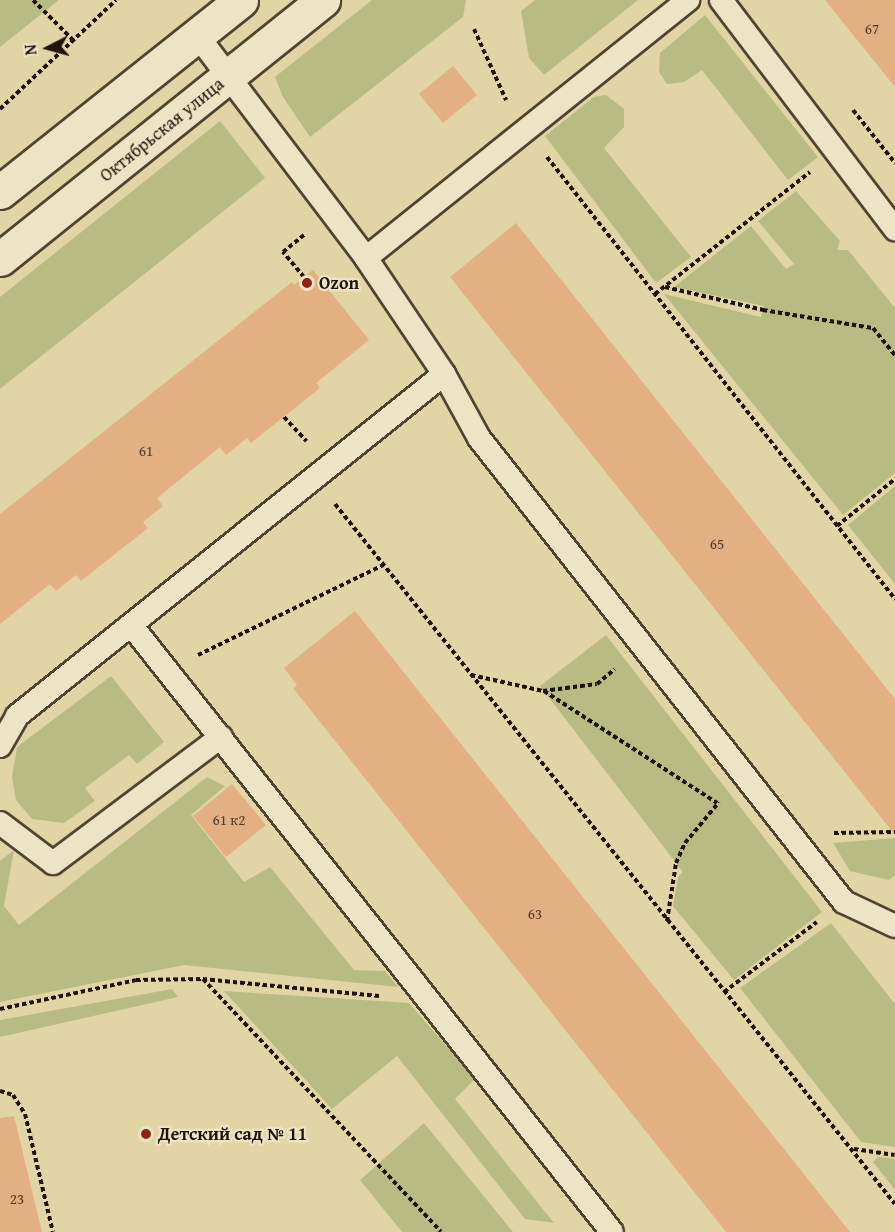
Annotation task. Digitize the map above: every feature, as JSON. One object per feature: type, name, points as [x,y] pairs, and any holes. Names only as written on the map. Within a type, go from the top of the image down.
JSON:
[{"type":"street","points":[[0,192],[241,0]]},
{"type":"street","name":"Октябрьская улица","points":[[0,259],[323,0]]},
{"type":"lane","points":[[366,258],[688,0]]},
{"type":"lane","points":[[721,0],[838,150],[895,229]]},
{"type":"lane","points":[[197,35],[366,258],[444,374],[479,438],[844,902],[895,926]]},
{"type":"lane","points":[[0,746],[17,716],[444,374]]},
{"type":"lane","points":[[131,625],[612,1232]]},
{"type":"lane","points":[[0,823],[53,863],[221,737]]},
{"type":"path","points":[[33,0],[73,40]]},
{"type":"path","points":[[0,109],[116,0]]},
{"type":"path","points":[[474,29],[509,108],[895,599]]},
{"type":"path","points":[[655,294],[838,150]]},
{"type":"path","points":[[304,277],[283,252],[312,229]]},
{"type":"path","points":[[665,287],[763,310],[873,327],[895,355]]},
{"type":"path","points":[[284,417],[318,454],[304,466],[895,1204]]},
{"type":"path","points":[[837,526],[895,479]]},
{"type":"path","points":[[166,669],[383,565]]},
{"type":"path","points":[[470,675],[543,691],[597,684],[644,646]]},
{"type":"path","points":[[543,691],[717,803]]},
{"type":"path","points":[[667,921],[676,863],[685,843],[717,803],[748,779]]},
{"type":"path","points":[[829,833],[895,832]]},
{"type":"path","points":[[724,992],[844,902]]},
{"type":"path","points":[[203,979],[441,1232]]},
{"type":"path","points":[[0,1009],[136,980],[203,979],[429,1000]]},
{"type":"path","points":[[0,1091],[14,1095],[25,1114],[53,1232]]},
{"type":"path","points":[[853,1149],[895,1155]]},
{"type":"green space","points":[[0,0],[59,0],[0,47]]},
{"type":"green space","points":[[372,0],[466,0],[463,17],[310,137],[283,97],[275,77]]},
{"type":"green space","points":[[535,0],[638,0],[544,75],[529,58],[521,11]]},
{"type":"green space","points":[[705,15],[818,157],[788,180],[702,70],[684,82],[667,84],[659,72],[660,53]]},
{"type":"green space","points":[[606,95],[624,109],[624,127],[604,148],[691,257],[656,283],[545,136],[594,97]]},
{"type":"green space","points":[[220,121],[265,178],[0,389],[0,297]]},
{"type":"green space","points":[[796,191],[840,241],[837,250],[848,250],[895,308],[895,473],[843,515],[664,294],[761,317],[764,306],[674,287],[751,226],[786,269],[794,264],[758,221]]},
{"type":"green space","points":[[895,486],[895,584],[848,525]]},
{"type":"green space","points":[[606,635],[822,912],[734,980],[673,906],[678,877],[683,872],[540,686]]},
{"type":"green space","points":[[111,676],[164,742],[137,764],[129,755],[85,788],[95,801],[64,823],[32,819],[16,800],[12,777],[17,747]]},
{"type":"green space","points":[[207,777],[225,786],[191,815],[244,882],[270,867],[354,970],[385,971],[398,987],[184,965],[0,1002],[0,861],[14,850],[4,906],[19,925]]},
{"type":"green space","points":[[895,838],[895,875],[889,880],[850,871],[833,843]]},
{"type":"green space","points":[[831,923],[895,1004],[895,1147],[861,1142],[740,988]]},
{"type":"green space","points":[[172,989],[178,997],[0,1037],[0,1020]]},
{"type":"green space","points":[[224,991],[409,1003],[475,1079],[455,1099],[554,1223],[525,1219],[397,1056],[332,1109]]},
{"type":"green space","points":[[424,1123],[513,1232],[402,1232],[360,1180]]},
{"type":"green space","points":[[878,1157],[895,1159],[895,1190],[873,1162]]},
{"type":"building","points":[[825,0],[895,0],[895,87]]},
{"type":"building","points":[[453,66],[477,95],[443,123],[419,94]]},
{"type":"building","points":[[516,223],[895,699],[895,835],[450,277]]},
{"type":"building","points":[[313,270],[369,340],[316,383],[320,388],[251,443],[247,438],[226,455],[220,447],[157,498],[163,506],[143,522],[148,528],[81,581],[76,575],[56,591],[50,584],[0,624],[0,514],[292,282],[294,285]]},
{"type":"building","points":[[355,611],[850,1232],[726,1232],[293,688],[297,685],[284,668]]},
{"type":"building","points":[[232,784],[266,825],[226,857],[193,816]]},
{"type":"building","points":[[14,1116],[42,1232],[0,1232],[0,1118]]},
{"type":"place","name":"Ozon","points":[[307,283]]},
{"type":"place","name":"Детский сад № 11","points":[[146,1134]]}]
